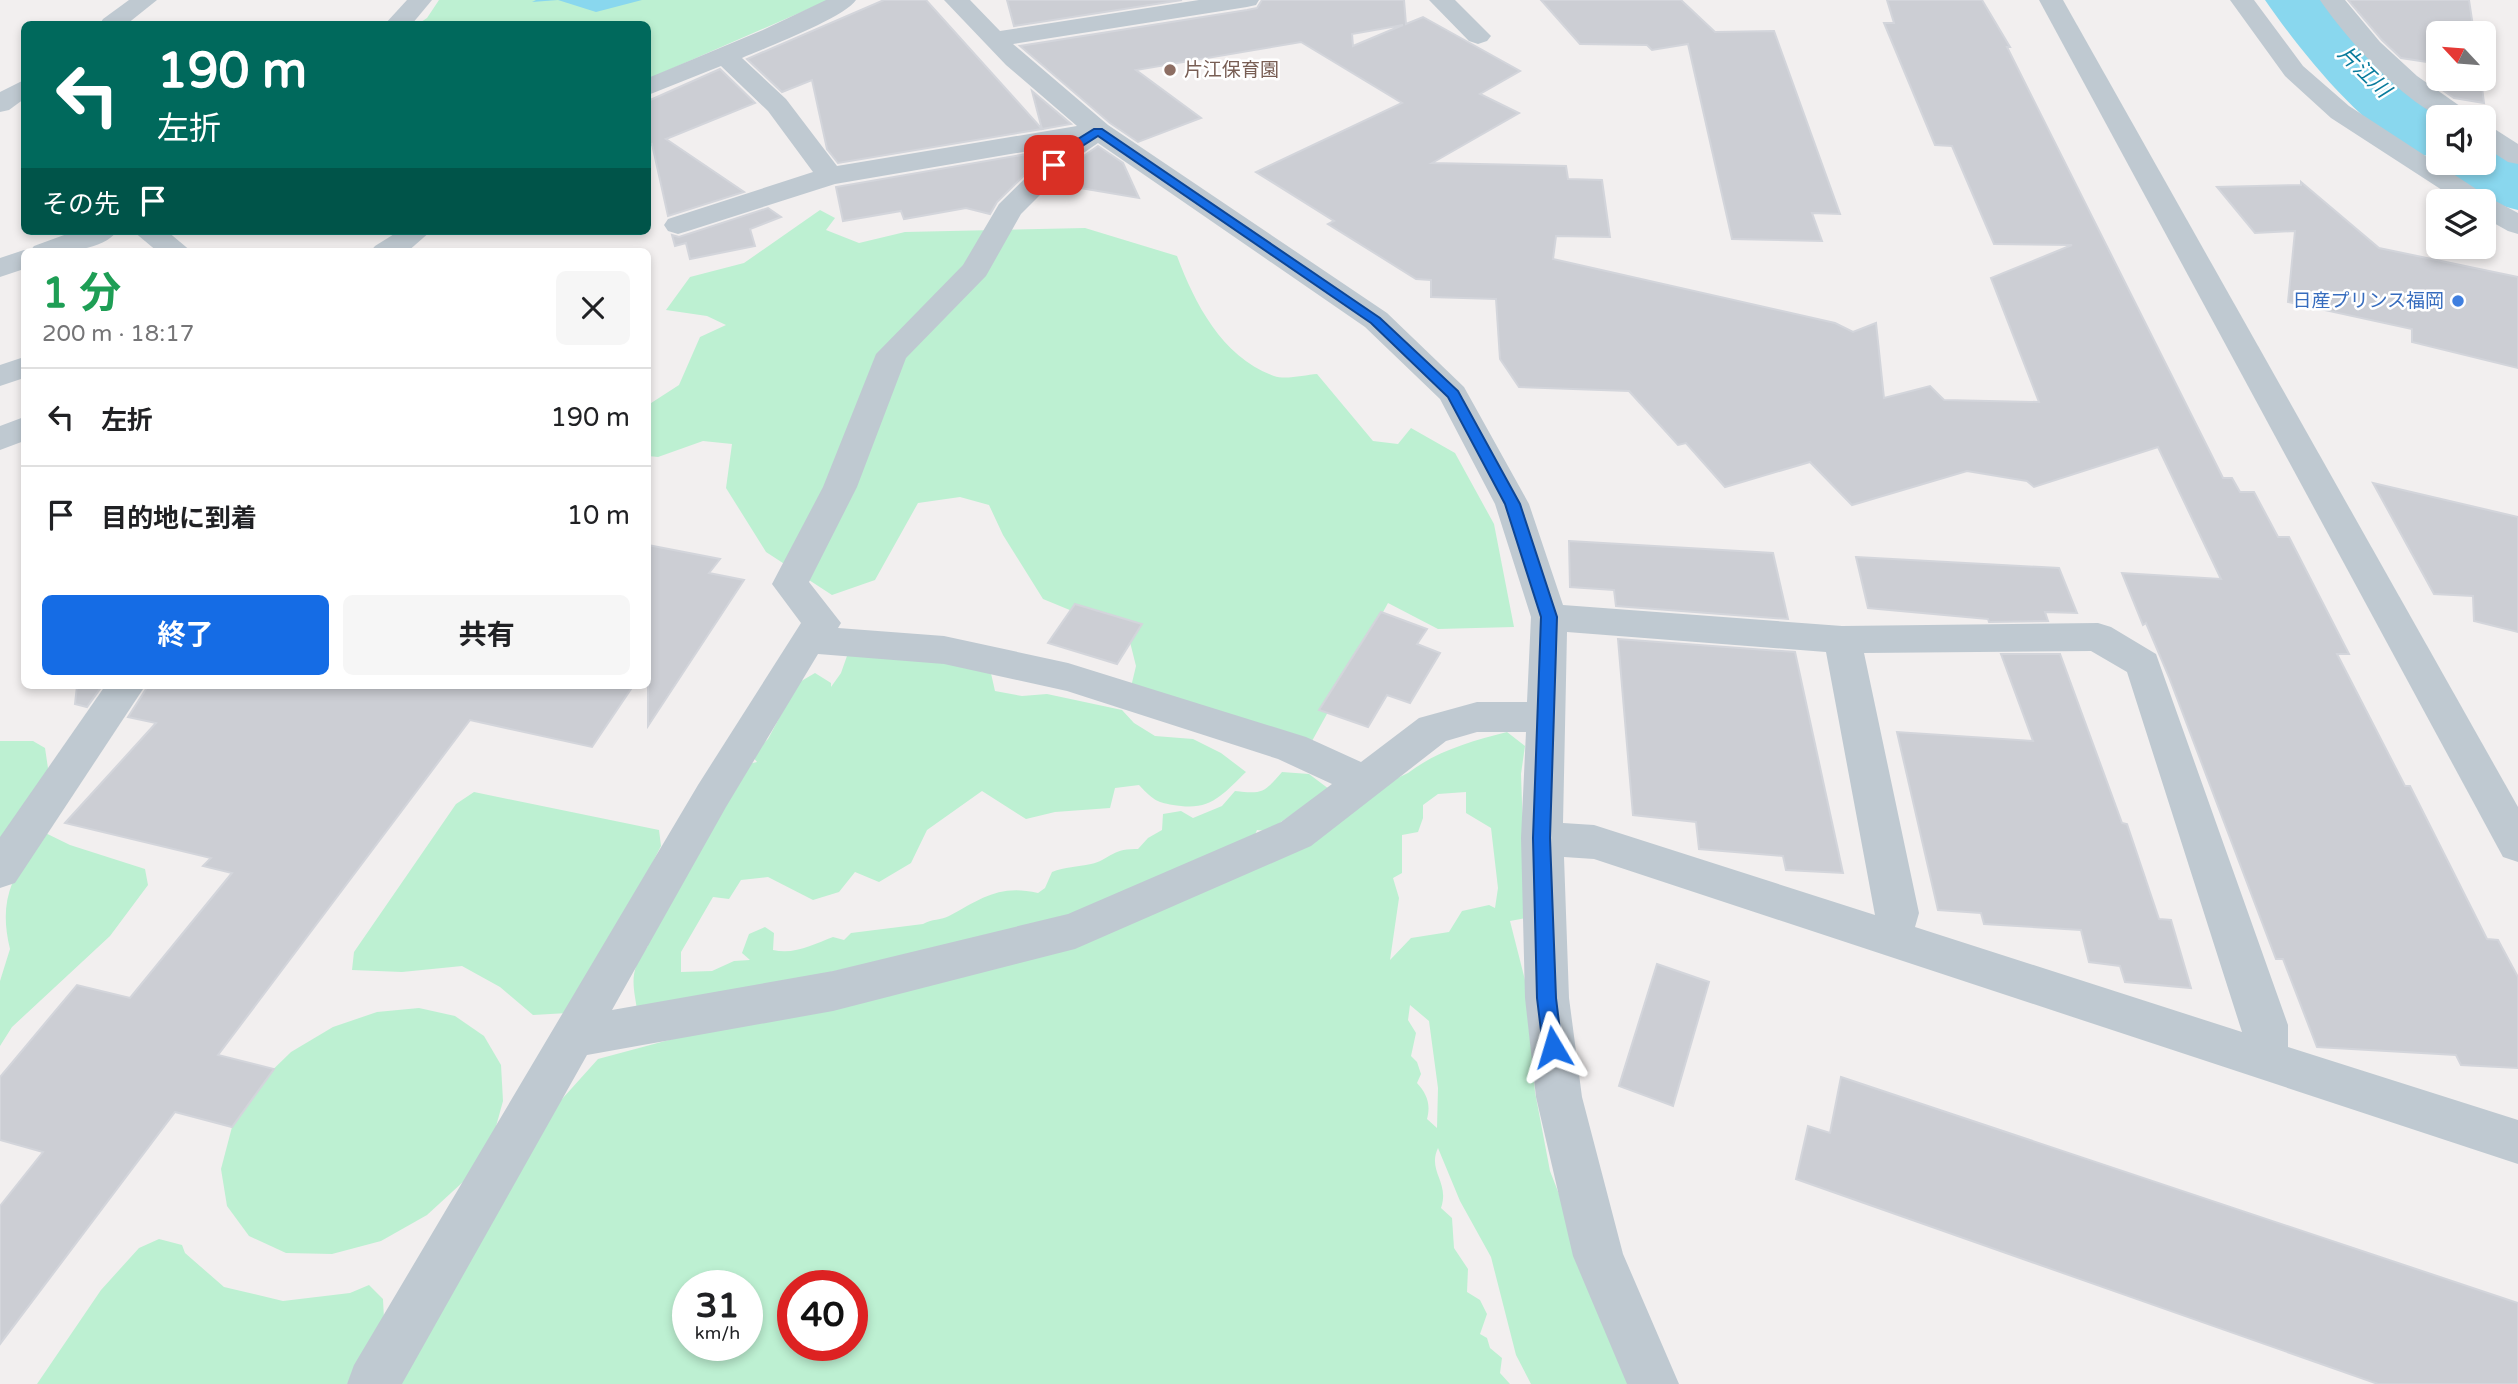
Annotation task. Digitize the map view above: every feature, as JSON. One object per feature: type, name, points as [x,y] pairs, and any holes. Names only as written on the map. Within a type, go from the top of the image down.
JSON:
[{"type":"street","points":[[116,21],[145,0]]},
{"type":"street","points":[[401,21],[420,0]]},
{"type":"street","points":[[651,86],[815,16],[844,0]]},
{"type":"street","points":[[956,0],[1015,60],[1098,131],[1376,320],[1453,394],[1513,504],[1549,617],[1542,838],[1546,998],[1559,1097],[1598,1256],[1653,1384]]},
{"type":"street","points":[[995,39],[1170,6],[1247,0]]},
{"type":"street","points":[[1441,0],[1478,36]]},
{"type":"street","points":[[2051,0],[2518,845]]},
{"type":"street","points":[[2242,0],[2294,71],[2340,113],[2459,189]]},
{"type":"street","points":[[2332,0],[2371,47],[2408,82],[2441,105]]},
{"type":"street","points":[[725,56],[777,105],[830,176]]},
{"type":"street","points":[[678,225],[830,176],[1098,131]]},
{"type":"street","points":[[373,1384],[712,796],[808,639],[821,623],[790,584],[840,487],[892,354],[975,270],[1009,210],[1069,150],[1098,131]]},
{"type":"street","points":[[2496,142],[2518,156]]},
{"type":"street","points":[[2496,212],[2518,225]]},
{"type":"street","points":[[55,248],[91,235]]},
{"type":"street","points":[[154,235],[171,248]]},
{"type":"street","points":[[393,248],[412,235]]},
{"type":"street","points":[[0,268],[21,260]]},
{"type":"street","points":[[0,376],[21,368]]},
{"type":"street","points":[[0,439],[21,429]]},
{"type":"street","points":[[1549,617],[1842,640],[2098,637],[2143,664],[2265,1025],[2266,1060]]},
{"type":"street","points":[[808,639],[944,650],[1068,677],[1292,748],[1363,782]]},
{"type":"street","points":[[1842,640],[1897,912],[1891,938]]},
{"type":"street","points":[[0,871],[124,689]]},
{"type":"street","points":[[574,1037],[834,991],[1075,931],[1296,834],[1433,729],[1477,716],[1545,717]]},
{"type":"street","points":[[1542,838],[1594,842],[2518,1142]]},
{"type":"green space","points":[[439,0],[829,0],[651,78],[651,21],[422,21]]},
{"type":"green space","points":[[820,210],[835,218],[826,230],[859,243],[905,232],[1085,228],[1177,256],[1202,310],[1225,342],[1239,356],[1274,376],[1317,374],[1373,441],[1398,444],[1411,428],[1455,453],[1494,524],[1514,627],[1438,629],[1388,603],[1312,741],[1131,687],[1136,666],[1128,634],[1043,599],[1003,535],[989,505],[960,497],[918,503],[875,580],[832,595],[766,552],[726,488],[732,444],[703,441],[658,457],[651,456],[651,403],[679,385],[700,337],[726,325],[707,316],[666,310],[690,277],[744,263]]},
{"type":"green space","points":[[862,653],[990,669],[995,691],[1022,696],[1047,694],[1122,710],[1134,723],[1155,736],[1193,739],[1221,753],[1246,772],[1217,798],[1192,807],[1162,803],[1139,785],[1115,788],[1110,808],[1055,812],[1026,819],[982,791],[927,830],[911,863],[879,882],[855,872],[839,892],[813,900],[768,877],[741,880],[729,899],[713,897],[681,952],[681,972],[712,971],[734,961],[750,960],[742,953],[749,934],[765,927],[774,933],[773,950],[789,951],[833,937],[844,940],[851,933],[923,924],[946,917],[992,894],[1013,890],[1038,893],[1045,888],[1052,872],[1097,862],[1122,850],[1138,849],[1148,838],[1162,830],[1163,814],[1181,811],[1193,818],[1222,806],[1235,791],[1262,790],[1282,772],[1309,774],[1329,789],[1268,831],[1257,830],[1252,841],[1077,917],[638,1015],[634,979],[637,963],[648,946],[646,939],[744,765],[757,762],[751,755],[768,739],[798,683],[815,673],[831,683],[831,687],[841,673],[847,656]]},
{"type":"green space","points":[[1507,732],[1525,746],[1521,774],[1526,918],[1510,921],[1527,988],[1535,1092],[1550,1171],[1633,1384],[1531,1384],[1516,1355],[1491,1257],[1460,1201],[1438,1148],[1435,1163],[1443,1191],[1441,1208],[1452,1218],[1454,1248],[1468,1269],[1467,1292],[1480,1300],[1487,1314],[1480,1334],[1487,1338],[1490,1348],[1502,1358],[1500,1373],[1510,1384],[391,1384],[545,1118],[598,1059],[1079,930],[1468,743]],"holes":[[[1466,792],[1466,813],[1491,828],[1498,888],[1495,908],[1489,905],[1462,911],[1449,932],[1411,938],[1390,960],[1399,898],[1393,878],[1402,873],[1402,835],[1418,832],[1423,818],[1423,805],[1438,794]],[[1410,1005],[1429,1021],[1438,1088],[1437,1128],[1427,1119],[1427,1100],[1417,1083],[1421,1074],[1417,1062],[1411,1056],[1416,1033],[1408,1020]]]},
{"type":"green space","points":[[0,741],[33,741],[45,748],[52,795],[27,824],[70,845],[145,869],[148,885],[110,936],[12,1027],[0,1046],[0,981],[10,949],[6,908],[17,873],[31,849],[0,852]]},
{"type":"green space","points":[[474,792],[659,830],[661,846],[582,1002],[568,1013],[533,1015],[500,987],[462,966],[402,972],[352,970],[354,952],[456,804]]},
{"type":"green space","points":[[419,1008],[455,1016],[484,1036],[501,1065],[503,1101],[492,1141],[464,1181],[427,1215],[381,1241],[332,1254],[286,1253],[249,1236],[227,1206],[221,1169],[232,1127],[256,1086],[291,1052],[333,1027],[377,1012]]},
{"type":"green space","points":[[159,1239],[182,1245],[185,1253],[224,1287],[283,1301],[350,1293],[369,1285],[383,1299],[384,1319],[347,1384],[37,1384],[101,1290],[139,1248]]},
{"type":"water","points":[[558,0],[642,0],[596,12]]},
{"type":"building","points":[[884,0],[926,0],[1042,129],[838,163],[827,149],[812,80],[782,92],[747,59]]},
{"type":"building","points":[[1007,0],[1182,0],[1014,26]]},
{"type":"building","points":[[1262,0],[1404,0],[1406,24],[1423,17],[1520,71],[1480,94],[1519,113],[1432,163],[1566,166],[1568,179],[1602,180],[1610,237],[1556,236],[1553,259],[1835,323],[1853,332],[1876,323],[1884,398],[1930,386],[1944,400],[2039,402],[1991,278],[2072,245],[1994,244],[1952,146],[1935,145],[1884,23],[1894,23],[1887,0],[1982,0],[2010,47],[2007,47],[2223,478],[2232,478],[2240,492],[2254,492],[2278,537],[2289,537],[2349,654],[2337,654],[2405,786],[2410,786],[2487,939],[2498,940],[2518,977],[2518,1068],[2461,1065],[2456,1055],[2317,1047],[2283,959],[2276,959],[2169,677],[2146,623],[2143,625],[2122,573],[2221,579],[2158,447],[2034,487],[2027,481],[1967,471],[1852,505],[1810,462],[1725,487],[1686,443],[1678,445],[1629,391],[1519,387],[1500,359],[1496,299],[1431,297],[1431,280],[1416,279],[1328,224],[1334,221],[1256,172],[1402,103],[1301,42],[1136,70],[1201,118],[1138,142],[1110,123],[1020,46],[1257,8]],"holes":[[[1403,25],[1353,46],[1352,34]]]},
{"type":"building","points":[[1541,0],[1681,0],[1715,32],[1774,31],[1840,214],[1812,213],[1822,241],[1732,239],[1688,44],[1652,50],[1647,45],[1580,44]]},
{"type":"building","points":[[2348,0],[2469,0],[2472,21],[2426,21],[2426,62],[2401,58]]},
{"type":"building","points":[[720,69],[755,103],[666,139],[744,192],[668,216],[651,144],[651,100]]},
{"type":"building","points":[[1032,91],[1071,124],[1042,129]]},
{"type":"building","points":[[2444,91],[2482,91],[2484,103],[2454,98]]},
{"type":"building","points":[[1098,146],[1123,163],[1139,198],[1057,184],[1081,158]]},
{"type":"building","points":[[1050,150],[997,202],[990,214],[966,208],[904,219],[901,211],[843,221],[836,187]]},
{"type":"building","points":[[2301,182],[2379,248],[2518,277],[2518,368],[2412,342],[2412,329],[2288,302],[2295,231],[2255,233],[2217,187],[2301,185]]},
{"type":"building","points":[[768,208],[781,217],[750,229],[755,246],[690,259],[686,243],[675,246],[672,235],[679,237]]},
{"type":"building","points":[[2373,483],[2518,517],[2518,632],[2474,621],[2473,596],[2434,594]]},
{"type":"building","points":[[1569,541],[1773,553],[1788,619],[1616,606],[1614,590],[1570,587]]},
{"type":"building","points":[[651,546],[720,559],[709,573],[744,580],[648,726],[648,689],[651,689]]},
{"type":"building","points":[[1856,557],[2059,568],[2077,613],[2045,612],[2048,621],[1989,622],[1988,619],[1868,608]]},
{"type":"building","points":[[1075,604],[1142,624],[1117,664],[1048,643]]},
{"type":"building","points":[[1381,612],[1427,629],[1417,644],[1440,653],[1410,703],[1387,695],[1368,727],[1319,710]]},
{"type":"building","points":[[1618,639],[1795,652],[1843,873],[1786,870],[1783,856],[1699,849],[1696,822],[1633,815]]},
{"type":"building","points":[[2001,654],[2060,654],[2122,823],[2127,824],[2159,919],[2171,920],[2191,988],[2125,982],[2120,966],[2089,962],[2081,930],[1984,924],[1981,913],[1938,910],[1897,732],[2033,741]]},
{"type":"building","points":[[77,689],[100,689],[87,707],[75,704]]},
{"type":"building","points":[[146,689],[631,689],[592,747],[470,720],[218,1055],[274,1069],[232,1127],[175,1112],[0,1344],[0,1206],[43,1152],[0,1140],[0,1077],[77,985],[130,998],[232,873],[203,866],[211,858],[65,823],[156,723],[128,717]]},
{"type":"building","points":[[1657,964],[1709,982],[1673,1106],[1619,1086]]},
{"type":"building","points":[[1841,1077],[2518,1303],[2518,1384],[2378,1384],[1796,1179],[1808,1126],[1830,1133]]},
{"type":"waterway","name":"片江川","points":[[2297,0],[2357,71],[2401,111],[2426,129]]},
{"type":"waterway","name":"片江川","points":[[2496,175],[2518,188]]},
{"type":"place","name":"片江保育園","points":[[1170,70]]},
{"type":"place","name":"日産プリンス福岡","points":[[2458,301]]},
{"type":"route","points":[[1054,165],[1069,150],[1098,131],[1376,320],[1453,394],[1513,504],[1549,617],[1542,838],[1546,998],[1553,1047]]}]
